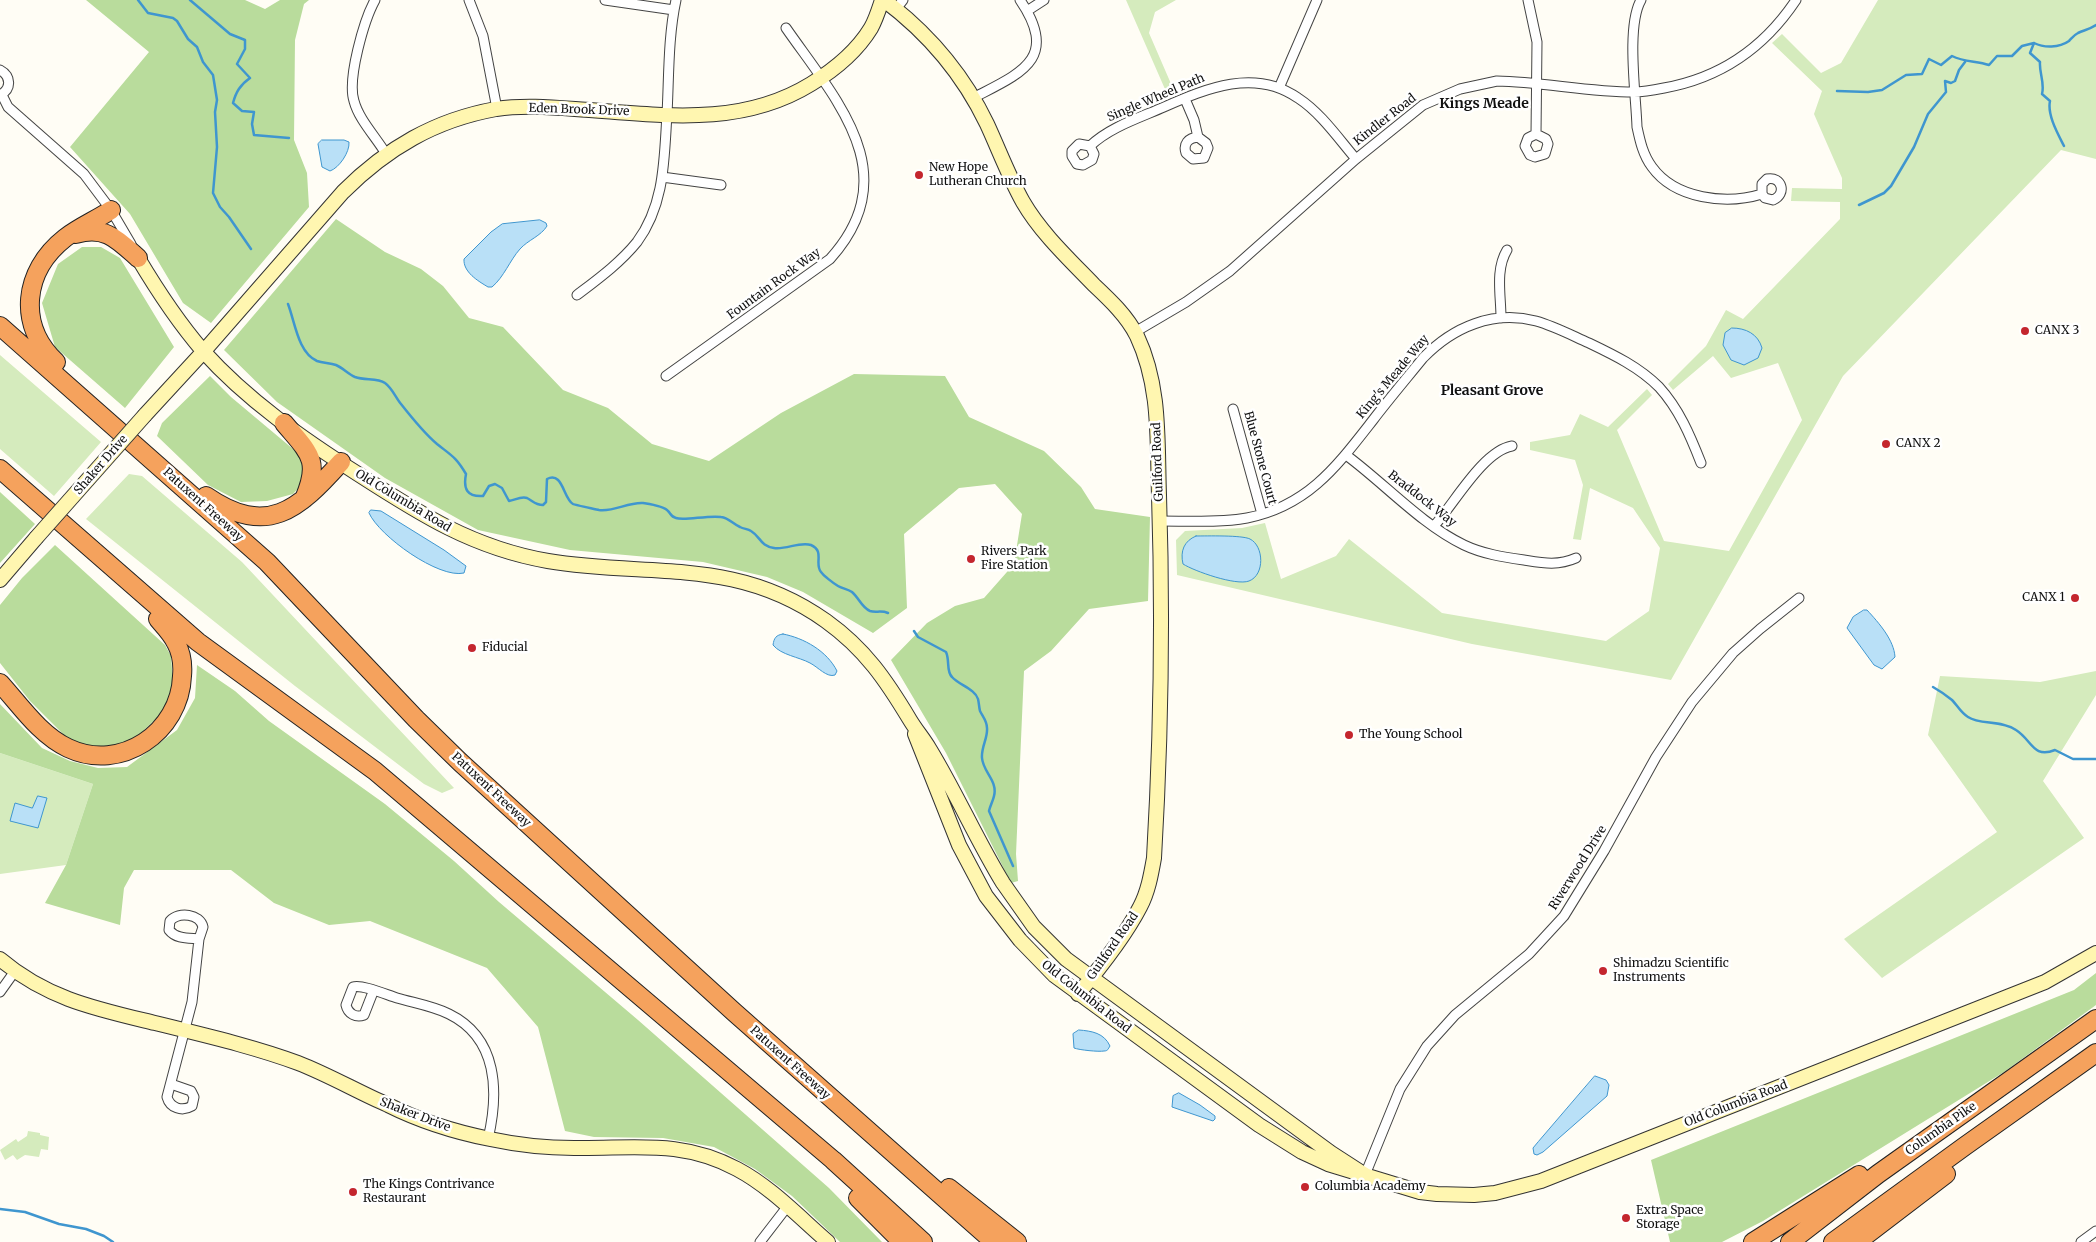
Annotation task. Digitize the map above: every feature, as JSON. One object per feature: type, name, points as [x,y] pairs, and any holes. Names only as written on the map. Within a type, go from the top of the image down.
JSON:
[{"type":"highway","points":[[91,405],[68,373],[43,350],[31,324],[30,301],[35,277],[49,254],[66,237],[111,210]]},
{"type":"highway","points":[[66,237],[90,231],[104,233],[114,237],[138,258]]},
{"type":"highway","name":"Patuxent Freeway","points":[[0,326],[267,562],[416,719],[460,762],[734,1012],[994,1242]]},
{"type":"highway","points":[[284,423],[311,458],[311,480],[303,501]]},
{"type":"highway","points":[[146,454],[217,503],[240,514],[256,516],[268,516],[292,509],[315,491],[340,462]]},
{"type":"highway","points":[[0,469],[198,642],[375,771],[833,1160],[923,1242]]},
{"type":"highway","points":[[0,477],[51,514]]},
{"type":"highway","points":[[0,683],[55,741],[69,748],[92,755],[119,754],[145,743],[165,725],[173,712],[182,685],[182,669],[177,644],[163,624],[88,546]]},
{"type":"highway","points":[[734,1012],[868,1118],[1017,1242]]},
{"type":"highway","name":"Columbia Pike","points":[[1790,1242],[1878,1174],[2096,1019]]},
{"type":"highway","points":[[671,1021],[902,1242]]},
{"type":"highway","points":[[1753,1242],[1902,1148],[1992,1084],[2060,1045]]},
{"type":"highway","points":[[1833,1242],[2096,1054]]},
{"type":"highway","points":[[1857,1242],[1967,1159],[2078,1066]]},
{"type":"street","points":[[376,0],[366,19],[354,71],[352,93],[357,110],[386,154]]},
{"type":"street","points":[[469,0],[483,36],[497,109]]},
{"type":"street","points":[[605,0],[674,10]]},
{"type":"street","points":[[577,295],[610,270],[637,242],[654,213],[660,196],[676,0]]},
{"type":"street","name":"Eden Brook Drive","points":[[871,28],[883,0]]},
{"type":"street","name":"Guilford Road","points":[[883,0],[900,5],[938,48],[974,98],[1012,182],[1034,219],[1066,257],[1123,315],[1135,332],[1150,371],[1155,398],[1160,521],[1162,661],[1156,828],[1151,875],[1140,907],[1078,994]]},
{"type":"street","points":[[974,98],[1019,74],[1030,62],[1034,54],[1036,37],[1027,11],[1020,0]]},
{"type":"street","points":[[1027,11],[1044,0]]},
{"type":"street","points":[[1279,88],[1317,0]]},
{"type":"street","points":[[1528,0],[1536,42],[1536,134]]},
{"type":"street","points":[[1640,0],[1633,28],[1637,127],[1643,149],[1652,167],[1672,186],[1685,192],[1711,198],[1736,198],[1762,194]]},
{"type":"street","name":"Kindler Road","points":[[1135,332],[1186,302],[1230,271],[1356,159],[1423,104],[1460,89],[1488,82],[1537,83],[1636,92],[1679,85],[1702,78],[1729,66],[1768,34],[1796,0]]},
{"type":"street","name":"Eden Brook Drive","points":[[204,351],[364,170],[386,154],[420,134],[445,123],[497,109],[546,107],[696,116],[743,112],[782,99],[821,78],[848,56],[871,28],[900,5]]},
{"type":"street","name":"Fountain Rock Way","points":[[666,376],[819,269],[838,251],[854,224],[860,206],[864,175],[860,146],[846,116],[786,28]]},
{"type":"street","name":"Old Columbia Road","points":[[0,70],[6,74],[9,82],[8,88],[1,95],[8,107],[84,174],[111,210],[164,299],[204,351],[257,401],[284,423],[340,462],[441,526],[497,549],[547,561],[576,565],[695,572],[739,580],[782,595],[826,621],[848,638],[882,675],[929,748],[989,860],[1016,904],[1052,946],[1091,978],[1331,1153],[1365,1175]]},
{"type":"street","name":"Single Wheel Path","points":[[1090,146],[1106,133],[1185,98],[1209,88],[1238,82],[1279,88],[1298,98],[1307,104],[1356,159]]},
{"type":"street","points":[[1185,98],[1194,120],[1198,137]]},
{"type":"street","points":[[662,177],[721,185]]},
{"type":"street","points":[[1501,318],[1500,267],[1502,258],[1507,250]]},
{"type":"street","name":"King's Meade Way","points":[[1160,521],[1232,519],[1262,514],[1275,510],[1301,497],[1326,477],[1346,455],[1399,388],[1438,343],[1467,326],[1484,320],[1501,318],[1535,321],[1553,327],[1618,357],[1642,373],[1659,387],[1679,414],[1687,428],[1701,463]]},
{"type":"street","name":"Shaker Drive","points":[[0,580],[204,351]]},
{"type":"street","name":"Blue Stone Court","points":[[1233,409],[1262,514]]},
{"type":"street","points":[[1434,526],[1486,460],[1502,448],[1512,446]]},
{"type":"street","name":"Braddock Way","points":[[1346,455],[1434,526],[1465,546],[1495,556],[1555,564],[1565,563],[1576,558]]},
{"type":"street","name":"Riverwood Drive","points":[[1365,1175],[1400,1090],[1426,1046],[1455,1014],[1528,954],[1564,916],[1595,866],[1656,757],[1692,702],[1733,653],[1799,598]]},
{"type":"street","name":"Old Columbia Road","points":[[911,721],[920,751],[959,845],[986,896],[999,915],[1039,961],[1078,994],[1277,1137],[1328,1164],[1420,1192],[1458,1195],[1495,1193],[1541,1181],[2030,988],[2071,969],[2096,953]]},
{"type":"street","points":[[171,1084],[194,989],[199,939]]},
{"type":"street","name":"Shaker Drive","points":[[0,959],[15,971],[49,992],[74,1003],[300,1063],[414,1117],[488,1139],[551,1148],[656,1146],[697,1153],[737,1169],[757,1181],[828,1242]]},
{"type":"street","points":[[0,992],[15,971]]},
{"type":"street","points":[[373,992],[434,1008],[460,1020],[471,1030],[486,1053],[494,1078],[493,1106],[488,1139]]},
{"type":"street","points":[[760,1242],[787,1207]]},
{"type":"street","points":[[2081,1242],[2096,1231]]},
{"type":"green space","points":[[86,0],[245,0],[265,9],[280,0],[309,0],[304,4],[295,40],[294,140],[307,173],[309,207],[211,323],[183,303],[130,214],[70,147],[149,52]]},
{"type":"green space","points":[[1126,0],[1176,0],[1155,12],[1149,33],[1175,93],[1168,96]]},
{"type":"green space","points":[[1878,0],[2096,0],[2096,159],[2061,150],[1843,376],[1671,680],[1472,644],[1177,575],[1176,540],[1185,531],[1242,528],[1265,523],[1281,579],[1336,556],[1349,539],[1442,613],[1606,641],[1649,611],[1660,548],[1633,508],[1590,488],[1581,540],[1573,539],[1583,485],[1575,460],[1530,450],[1530,442],[1570,435],[1580,414],[1608,427],[1647,389],[1652,395],[1617,430],[1664,541],[1729,551],[1802,420],[1778,363],[1731,378],[1713,356],[1673,390],[1668,384],[1706,346],[1726,310],[1743,319],[1840,219],[1840,202],[1791,201],[1792,188],[1842,189],[1842,178],[1814,114],[1822,91],[1772,43],[1782,34],[1821,73],[1841,63]]},
{"type":"green space","points":[[336,219],[385,252],[421,269],[443,286],[469,318],[503,327],[563,390],[608,408],[652,444],[709,461],[781,413],[854,374],[945,376],[969,417],[1044,451],[1081,487],[1095,509],[1150,517],[1148,601],[1089,609],[1051,651],[1024,671],[1016,854],[1018,881],[1011,883],[946,753],[891,660],[927,623],[955,606],[984,598],[1014,564],[1022,514],[995,484],[959,488],[904,534],[907,608],[873,633],[803,592],[767,577],[703,562],[570,550],[478,530],[385,478],[277,402],[224,350]]},
{"type":"green space","points":[[82,247],[101,247],[120,258],[174,347],[125,408],[55,347],[42,303],[58,264]]},
{"type":"green space","points":[[0,355],[101,442],[54,496],[0,449]]},
{"type":"green space","points":[[210,376],[231,397],[299,454],[304,468],[302,484],[293,494],[267,501],[241,502],[208,485],[157,436],[162,423]]},
{"type":"green space","points":[[129,474],[142,476],[242,562],[454,788],[442,793],[424,784],[295,686],[86,519]]},
{"type":"green space","points":[[0,492],[35,524],[0,563]]},
{"type":"green space","points":[[55,545],[165,645],[171,656],[173,683],[167,708],[134,740],[105,749],[70,741],[30,701],[0,663],[0,605],[22,578]]},
{"type":"green space","points":[[197,665],[235,691],[269,721],[385,804],[454,861],[829,1188],[882,1242],[840,1242],[792,1196],[755,1169],[714,1147],[663,1138],[594,1137],[565,1131],[538,1027],[487,968],[370,921],[329,925],[274,903],[231,870],[134,870],[124,888],[120,925],[45,903],[66,865],[93,784],[0,753],[0,704],[42,748],[70,761],[98,768],[127,767],[177,730],[195,698]]},
{"type":"green space","points":[[2096,671],[2096,695],[2043,781],[2084,838],[1882,978],[1844,939],[1997,832],[1928,735],[1940,676],[2040,682]]},
{"type":"green space","points":[[0,753],[93,784],[66,865],[0,874]]},
{"type":"green space","points":[[2096,973],[2096,1005],[2004,1072],[1763,1221],[1722,1242],[1670,1242],[1651,1160],[2074,990]]},
{"type":"green space","points":[[28,1131],[49,1137],[48,1150],[41,1149],[39,1157],[25,1155],[17,1160],[13,1155],[5,1160],[0,1150],[16,1139],[18,1142],[27,1136]]},
{"type":"water","points":[[322,140],[344,140],[349,142],[348,150],[343,159],[337,167],[330,171],[322,167],[318,144]]},
{"type":"water","points":[[540,220],[546,223],[547,226],[520,249],[492,287],[484,285],[466,268],[464,259],[491,232],[502,224]]},
{"type":"water","points":[[1732,328],[1747,331],[1758,339],[1762,348],[1758,358],[1744,365],[1731,360],[1723,345],[1725,333]]},
{"type":"water","points":[[371,510],[381,511],[444,550],[466,566],[464,573],[453,573],[440,569],[411,554],[397,544],[375,522],[369,513]]},
{"type":"water","points":[[1196,536],[1232,536],[1250,539],[1255,543],[1260,554],[1261,560],[1258,573],[1249,581],[1225,580],[1205,574],[1183,564],[1182,555],[1184,547],[1188,541]]},
{"type":"water","points":[[1867,610],[1881,626],[1892,644],[1895,657],[1882,669],[1874,665],[1847,628],[1853,617]]},
{"type":"water","points":[[783,634],[814,646],[833,664],[837,671],[835,675],[826,674],[810,663],[785,654],[776,648],[773,645],[775,639]]},
{"type":"water","points":[[38,796],[47,798],[38,828],[10,821],[15,803],[32,808]]},
{"type":"water","points":[[1079,1030],[1101,1035],[1110,1046],[1107,1050],[1101,1051],[1074,1048],[1073,1034]]},
{"type":"water","points":[[1595,1076],[1606,1080],[1609,1085],[1607,1096],[1543,1152],[1537,1155],[1534,1154],[1533,1148]]},
{"type":"water","points":[[1179,1093],[1200,1105],[1215,1116],[1215,1119],[1213,1121],[1172,1107],[1173,1096]]},
{"type":"waterway","points":[[138,0],[148,13],[173,18],[177,21],[188,39],[197,47],[203,62],[213,75],[217,100],[215,112],[217,147],[213,193],[220,207],[251,249]]},
{"type":"waterway","points":[[190,0],[230,34],[245,40],[245,49],[237,64],[250,78],[239,89],[233,103],[242,111],[254,112],[252,124],[254,135],[289,138]]},
{"type":"waterway","points":[[1837,91],[1868,92],[1882,90],[1906,75],[1922,74],[1929,59],[1941,65],[1952,56],[1989,65],[1997,56],[2012,56],[2022,46],[2034,43],[2047,46],[2061,45],[2077,34],[2096,25]]},
{"type":"waterway","points":[[2034,43],[2030,53],[2040,62],[2042,94],[2050,101],[2050,112],[2064,146]]},
{"type":"waterway","points":[[1859,205],[1884,193],[1891,186],[1914,147],[1928,114],[1946,92],[1945,81],[1951,83],[1955,81],[1959,70],[1965,62]]},
{"type":"waterway","points":[[288,304],[305,351],[317,361],[336,365],[355,377],[378,380],[387,385],[423,430],[459,464],[466,474],[465,484],[467,491],[473,495],[483,496],[489,486],[495,484],[502,488],[509,501],[527,498],[536,504],[543,505],[546,502],[547,479],[552,478],[560,482],[570,501],[577,505],[605,510],[643,503],[663,508],[673,517],[680,519],[724,518],[751,531],[769,547],[811,545],[817,551],[819,569],[826,577],[838,586],[852,592],[867,610],[888,613]]},
{"type":"waterway","points":[[914,631],[918,637],[946,652],[950,675],[974,692],[978,699],[980,711],[986,721],[987,728],[982,758],[995,791],[989,811],[1013,866]]},
{"type":"waterway","points":[[1933,687],[1952,700],[1968,717],[1978,721],[2010,727],[2021,734],[2037,750],[2042,752],[2055,750],[2073,759],[2096,759]]},
{"type":"waterway","points":[[0,1209],[25,1212],[59,1224],[86,1229],[104,1236],[113,1242]]},
{"type":"place","name":"New Hope Lutheran Church","points":[[919,175]]},
{"type":"place","name":"CANX 3","points":[[2025,331]]},
{"type":"place","name":"CANX 2","points":[[1886,444]]},
{"type":"place","name":"Rivers Park Fire Station","points":[[971,559]]},
{"type":"place","name":"CANX 1","points":[[2075,598]]},
{"type":"place","name":"Fiducial","points":[[472,648]]},
{"type":"place","name":"The Young School","points":[[1349,735]]},
{"type":"place","name":"Shimadzu Scientific Instruments","points":[[1603,971]]},
{"type":"place","name":"Columbia Academy","points":[[1305,1187]]},
{"type":"place","name":"The Kings Contrivance Restaurant","points":[[353,1192]]},
{"type":"place","name":"Extra Space Storage","points":[[1626,1218]]},
{"type":"district","name":"Kings Meade","points":[[1484,104]]},
{"type":"district","name":"Pleasant Grove","points":[[1492,391]]}]
